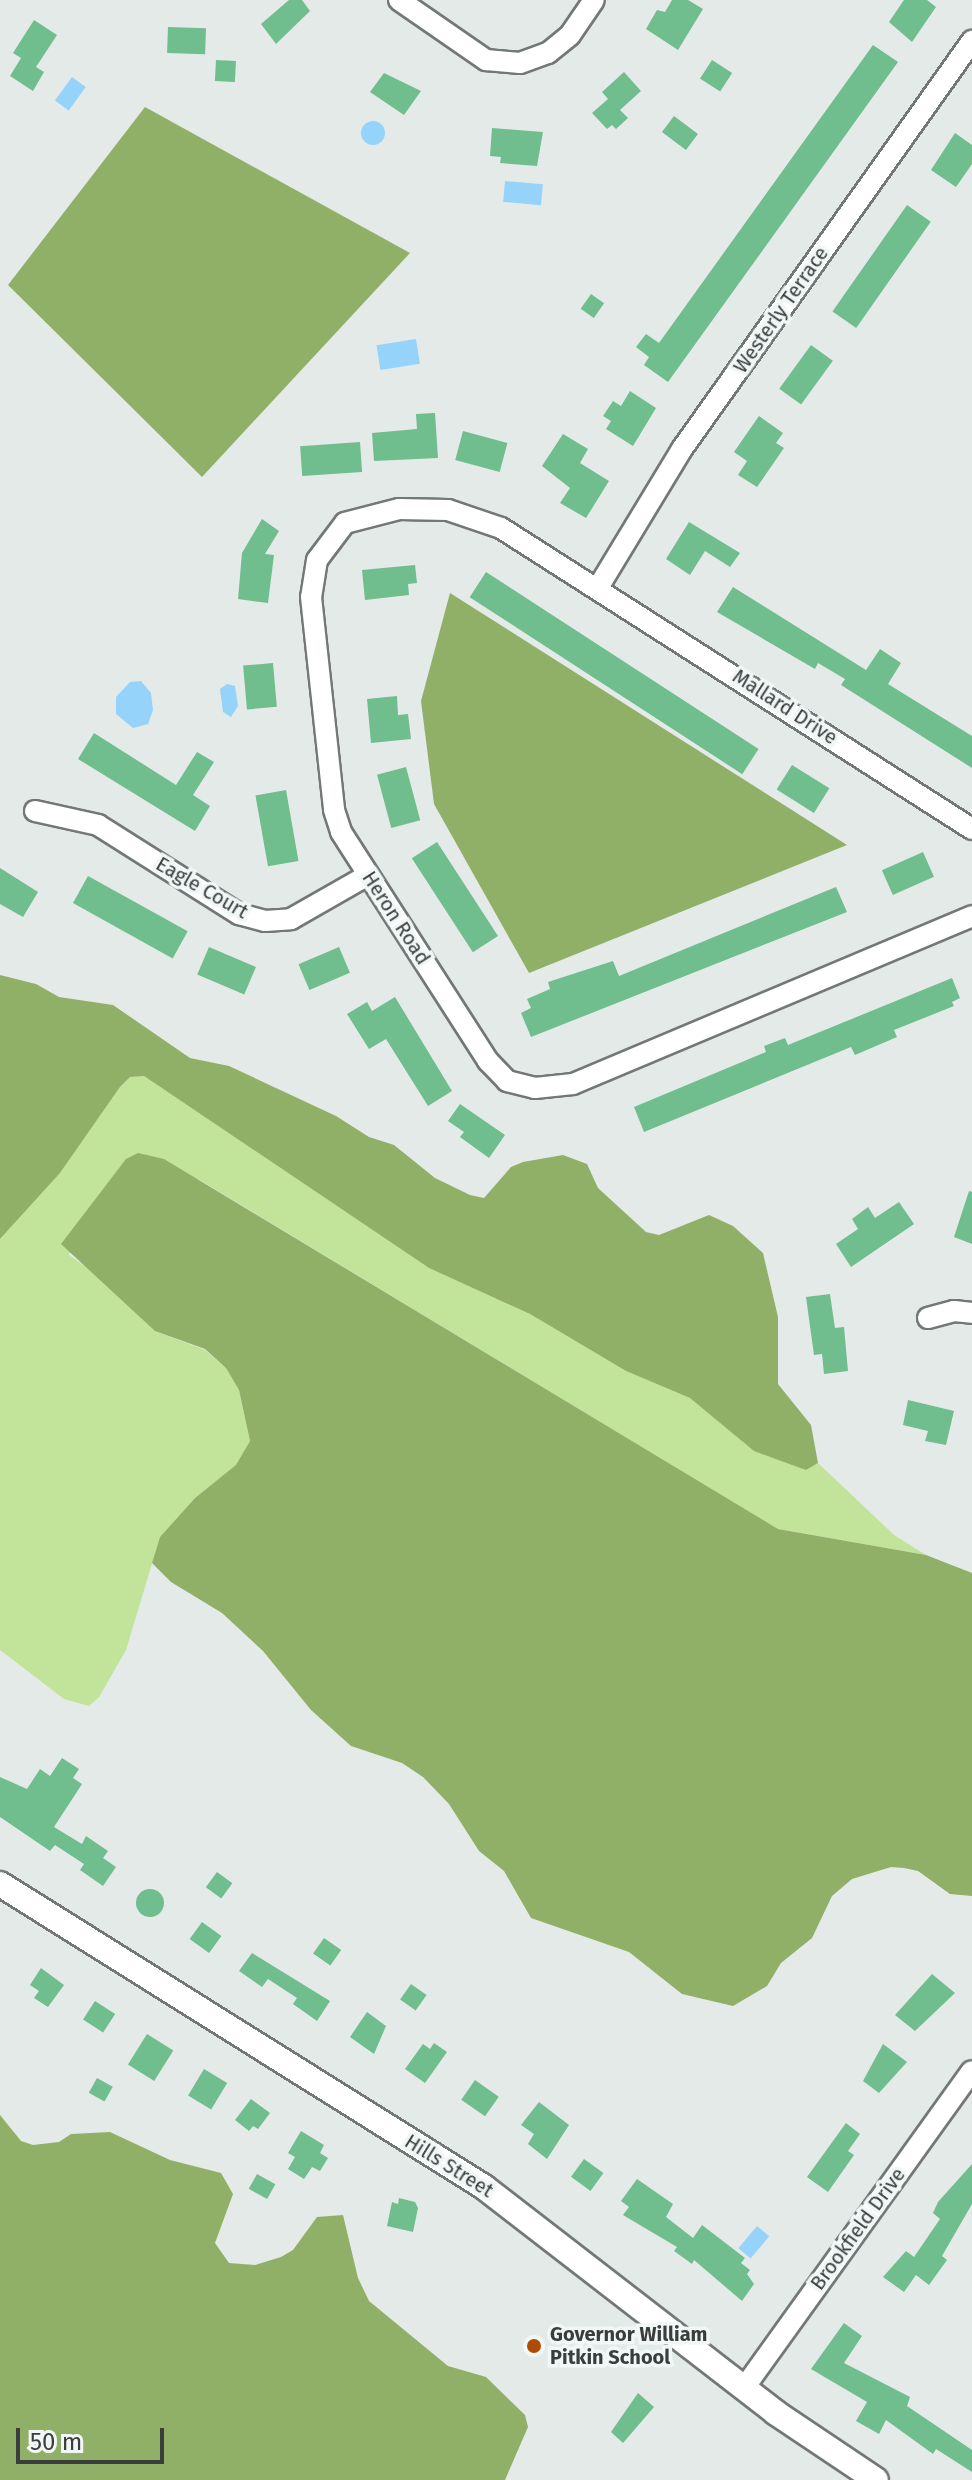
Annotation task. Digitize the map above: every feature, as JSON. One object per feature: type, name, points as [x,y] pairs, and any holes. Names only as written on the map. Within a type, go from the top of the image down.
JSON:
[{"type":"street","points":[[399,0],[486,60],[520,63],[548,53],[570,35],[594,0]]},
{"type":"street","name":"Westerly Terrace","points":[[599,586],[682,449],[972,41]]},
{"type":"street","name":"Heron Road","points":[[599,586],[501,528],[448,510],[385,513],[345,523],[329,540],[317,560],[311,597],[334,810],[368,875],[488,1061],[507,1081],[535,1088],[573,1084],[972,916]]},
{"type":"street","name":"Mallard Drive","points":[[599,586],[972,829]]},
{"type":"street","name":"Eagle Court","points":[[35,811],[98,825],[239,914],[265,921],[291,919],[368,875]]},
{"type":"street","points":[[928,1318],[954,1311],[972,1313]]},
{"type":"street","name":"Hills Street","points":[[0,1884],[486,2188],[744,2388],[876,2480]]},
{"type":"street","name":"Brookfield Drive","points":[[744,2388],[972,2071]]},
{"type":"green space","points":[[145,107],[410,253],[202,477],[8,285]]},
{"type":"green space","points":[[450,593],[847,845],[529,973],[434,804],[421,701]]},
{"type":"green space","points":[[0,975],[36,984],[59,997],[113,1005],[190,1058],[229,1066],[336,1116],[369,1137],[394,1145],[435,1178],[470,1195],[484,1198],[511,1167],[563,1155],[587,1164],[598,1188],[646,1232],[659,1235],[709,1215],[733,1226],[763,1253],[778,1317],[778,1384],[811,1425],[818,1463],[806,1470],[754,1451],[690,1398],[626,1371],[530,1314],[429,1268],[144,1076],[130,1077],[120,1087],[60,1173],[0,1239]]},
{"type":"green space","points":[[144,1076],[429,1268],[530,1314],[626,1371],[690,1398],[806,1470],[818,1463],[894,1535],[926,1555],[778,1529],[198,1179],[101,1192],[69,1255],[99,1276],[155,1331],[205,1350],[226,1368],[239,1390],[250,1441],[237,1465],[195,1498],[160,1537],[126,1650],[99,1697],[89,1706],[64,1699],[0,1650],[0,1239],[60,1173],[120,1087],[130,1077]]},
{"type":"green space","points":[[138,1153],[164,1159],[778,1529],[926,1555],[972,1573],[972,1896],[950,1894],[918,1871],[904,1868],[891,1867],[852,1879],[832,1896],[812,1938],[781,1963],[767,1986],[733,2006],[682,1994],[629,1952],[531,1918],[504,1871],[479,1851],[449,1804],[423,1777],[402,1763],[351,1746],[311,1710],[263,1651],[222,1613],[171,1582],[152,1563],[160,1537],[195,1498],[236,1465],[250,1441],[239,1390],[226,1368],[205,1349],[155,1331],[61,1244],[126,1159]]},
{"type":"green space","points":[[0,2115],[21,2141],[33,2145],[59,2142],[71,2134],[110,2132],[170,2160],[221,2173],[233,2194],[215,2243],[229,2263],[255,2265],[281,2257],[293,2250],[317,2217],[343,2215],[358,2278],[369,2301],[448,2366],[486,2377],[525,2415],[528,2427],[505,2480],[0,2480]]},
{"type":"water","points":[[72,77],[86,87],[69,110],[55,100]]},
{"type":"water","points":[[373,121],[384,128],[385,133],[378,144],[373,145],[362,138],[361,133],[368,122]]},
{"type":"water","points":[[505,181],[543,184],[541,205],[503,202]]},
{"type":"water","points":[[416,339],[420,364],[380,370],[376,345]]},
{"type":"water","points":[[141,681],[151,693],[153,710],[148,724],[133,728],[116,714],[116,697],[130,682]]},
{"type":"water","points":[[227,684],[235,686],[238,706],[231,717],[223,712],[220,689]]},
{"type":"water","points":[[757,2226],[769,2236],[751,2258],[738,2248]]},
{"type":"building","points":[[289,0],[302,0],[310,11],[276,44],[261,24]]},
{"type":"building","points":[[672,0],[688,0],[703,9],[678,50],[646,29],[657,10],[665,12]]},
{"type":"building","points":[[904,0],[927,0],[936,7],[912,42],[889,22]]},
{"type":"building","points":[[34,20],[57,35],[36,67],[44,72],[33,91],[10,76],[21,58],[13,53]]},
{"type":"building","points":[[168,27],[206,28],[205,54],[167,53]]},
{"type":"building","points":[[873,45],[898,62],[668,382],[644,365],[649,357],[636,347],[646,334],[659,343]]},
{"type":"building","points":[[216,60],[236,61],[235,82],[215,81]]},
{"type":"building","points":[[712,60],[732,73],[720,92],[700,78]]},
{"type":"building","points":[[624,72],[641,91],[620,110],[628,118],[616,129],[612,125],[607,129],[592,113],[608,99],[602,92]]},
{"type":"building","points":[[384,73],[421,91],[404,115],[370,92]]},
{"type":"building","points":[[674,116],[698,134],[686,150],[662,132]]},
{"type":"building","points":[[492,128],[543,132],[537,166],[500,163],[501,157],[490,156]]},
{"type":"building","points":[[955,133],[972,145],[972,164],[956,187],[931,170]]},
{"type":"building","points":[[907,205],[931,222],[856,328],[832,311]]},
{"type":"building","points":[[591,294],[604,303],[594,318],[581,309]]},
{"type":"building","points":[[811,345],[833,361],[801,405],[779,389]]},
{"type":"building","points":[[630,391],[656,408],[633,446],[606,429],[611,421],[603,416],[613,401],[621,406]]},
{"type":"building","points":[[435,413],[438,458],[374,461],[372,433],[417,429],[416,414]]},
{"type":"building","points":[[759,416],[783,433],[776,443],[784,448],[757,487],[738,475],[747,461],[734,452]]},
{"type":"building","points":[[463,431],[507,443],[500,472],[455,460]]},
{"type":"building","points":[[563,434],[588,449],[580,463],[609,481],[586,518],[560,503],[570,488],[542,466]]},
{"type":"building","points":[[360,442],[362,472],[302,476],[300,446]]},
{"type":"building","points":[[262,519],[279,531],[265,554],[274,555],[268,603],[238,599],[242,553]]},
{"type":"building","points":[[689,522],[740,553],[730,567],[705,551],[690,575],[666,559]]},
{"type":"building","points":[[415,565],[417,583],[408,584],[409,595],[365,600],[362,570]]},
{"type":"building","points":[[486,572],[759,749],[742,774],[470,597]]},
{"type":"building","points":[[733,587],[866,670],[880,649],[901,663],[888,684],[972,736],[972,768],[841,685],[845,679],[818,663],[815,669],[717,612]]},
{"type":"building","points":[[273,663],[277,707],[247,709],[243,666]]},
{"type":"building","points":[[397,696],[398,715],[408,714],[411,739],[371,743],[367,699]]},
{"type":"building","points":[[94,733],[176,785],[197,752],[214,762],[193,795],[210,806],[195,831],[78,759]]},
{"type":"building","points":[[792,765],[829,788],[814,813],[777,790]]},
{"type":"building","points":[[406,767],[420,820],[391,828],[377,775]]},
{"type":"building","points":[[286,790],[299,861],[268,866],[255,795]]},
{"type":"building","points":[[437,842],[498,936],[473,952],[412,858]]},
{"type":"building","points":[[923,852],[934,877],[893,895],[882,870]]},
{"type":"building","points":[[0,868],[38,892],[23,917],[0,904]]},
{"type":"building","points":[[88,876],[188,931],[173,958],[73,903]]},
{"type":"building","points":[[836,887],[847,912],[531,1037],[521,1013],[531,1008],[527,999],[550,989],[548,982],[613,961],[619,976]]},
{"type":"building","points":[[209,947],[256,967],[244,995],[197,975]]},
{"type":"building","points":[[339,947],[350,973],[309,990],[298,964]]},
{"type":"building","points":[[952,978],[960,998],[952,1002],[954,1006],[894,1030],[897,1037],[855,1055],[851,1047],[644,1132],[634,1107],[766,1052],[764,1046],[785,1038],[788,1045]]},
{"type":"building","points":[[395,997],[452,1091],[428,1106],[386,1039],[369,1049],[347,1014],[367,1002],[372,1011]]},
{"type":"building","points":[[460,1104],[505,1135],[489,1158],[460,1137],[464,1132],[448,1121]]},
{"type":"building","points":[[969,1191],[972,1192],[972,1244],[954,1237]]},
{"type":"building","points":[[899,1202],[914,1224],[851,1267],[836,1244],[858,1229],[852,1219],[868,1207],[875,1218]]},
{"type":"building","points":[[830,1294],[835,1328],[844,1327],[848,1371],[824,1374],[822,1354],[814,1355],[806,1297]]},
{"type":"building","points":[[908,1400],[954,1411],[946,1445],[925,1441],[928,1431],[903,1425]]},
{"type":"building","points":[[62,1758],[79,1769],[73,1778],[82,1784],[54,1827],[82,1844],[86,1836],[108,1851],[103,1858],[116,1867],[103,1886],[80,1870],[84,1864],[55,1845],[50,1851],[0,1817],[0,1777],[27,1789],[40,1769],[50,1776]]},
{"type":"building","points":[[217,1872],[232,1883],[221,1899],[206,1887]]},
{"type":"building","points":[[150,1889],[160,1893],[164,1903],[160,1913],[150,1917],[140,1913],[136,1903],[140,1893]]},
{"type":"building","points":[[202,1922],[221,1936],[209,1953],[190,1939]]},
{"type":"building","points":[[324,1938],[341,1950],[330,1966],[313,1954]]},
{"type":"building","points":[[252,1953],[330,2001],[317,2021],[293,2004],[297,1998],[268,1979],[262,1987],[239,1971]]},
{"type":"building","points":[[41,1968],[64,1985],[48,2007],[34,1998],[39,1991],[30,1985]]},
{"type":"building","points":[[932,1974],[955,1993],[915,2031],[895,2015]]},
{"type":"building","points":[[411,1984],[427,1995],[416,2010],[400,2000]]},
{"type":"building","points":[[95,2001],[115,2014],[103,2033],[83,2019]]},
{"type":"building","points":[[367,2012],[386,2026],[374,2054],[350,2037]]},
{"type":"building","points":[[147,2034],[173,2050],[154,2081],[128,2065]]},
{"type":"building","points":[[434,2043],[447,2052],[425,2083],[405,2069],[423,2044],[430,2049]]},
{"type":"building","points":[[883,2044],[907,2062],[879,2093],[863,2081]]},
{"type":"building","points":[[204,2069],[227,2083],[211,2109],[188,2096]]},
{"type":"building","points":[[97,2078],[113,2087],[105,2102],[89,2093]]},
{"type":"building","points":[[475,2080],[499,2097],[485,2116],[461,2100]]},
{"type":"building","points":[[251,2099],[270,2113],[258,2129],[253,2126],[249,2131],[235,2120]]},
{"type":"building","points":[[539,2102],[569,2125],[547,2159],[528,2144],[534,2134],[521,2125]]},
{"type":"building","points":[[846,2123],[860,2134],[848,2151],[854,2155],[828,2192],[807,2177]]},
{"type":"building","points":[[301,2131],[324,2145],[320,2153],[328,2158],[320,2171],[312,2167],[304,2179],[288,2169],[295,2157],[288,2153]]},
{"type":"building","points":[[584,2159],[603,2173],[590,2191],[571,2177]]},
{"type":"building","points":[[972,2164],[972,2204],[942,2256],[947,2260],[929,2285],[916,2275],[904,2292],[883,2277],[906,2251],[914,2257],[940,2219],[933,2213],[938,2202]]},
{"type":"building","points":[[257,2174],[275,2184],[267,2199],[249,2189]]},
{"type":"building","points":[[637,2179],[673,2204],[666,2217],[693,2238],[702,2225],[745,2258],[741,2263],[750,2270],[747,2274],[754,2284],[742,2301],[694,2260],[692,2264],[674,2251],[677,2247],[623,2215],[629,2207],[621,2201]]},
{"type":"building","points":[[399,2198],[415,2202],[418,2208],[413,2232],[387,2226],[392,2202],[398,2204]]},
{"type":"building","points":[[844,2323],[862,2336],[844,2363],[910,2397],[907,2406],[972,2450],[972,2472],[936,2449],[933,2454],[886,2420],[879,2434],[856,2421],[867,2402],[811,2369]]},
{"type":"building","points":[[638,2393],[654,2407],[623,2443],[611,2432]]},
{"type":"place","name":"Governor William Pitkin School","points":[[534,2346]]}]
